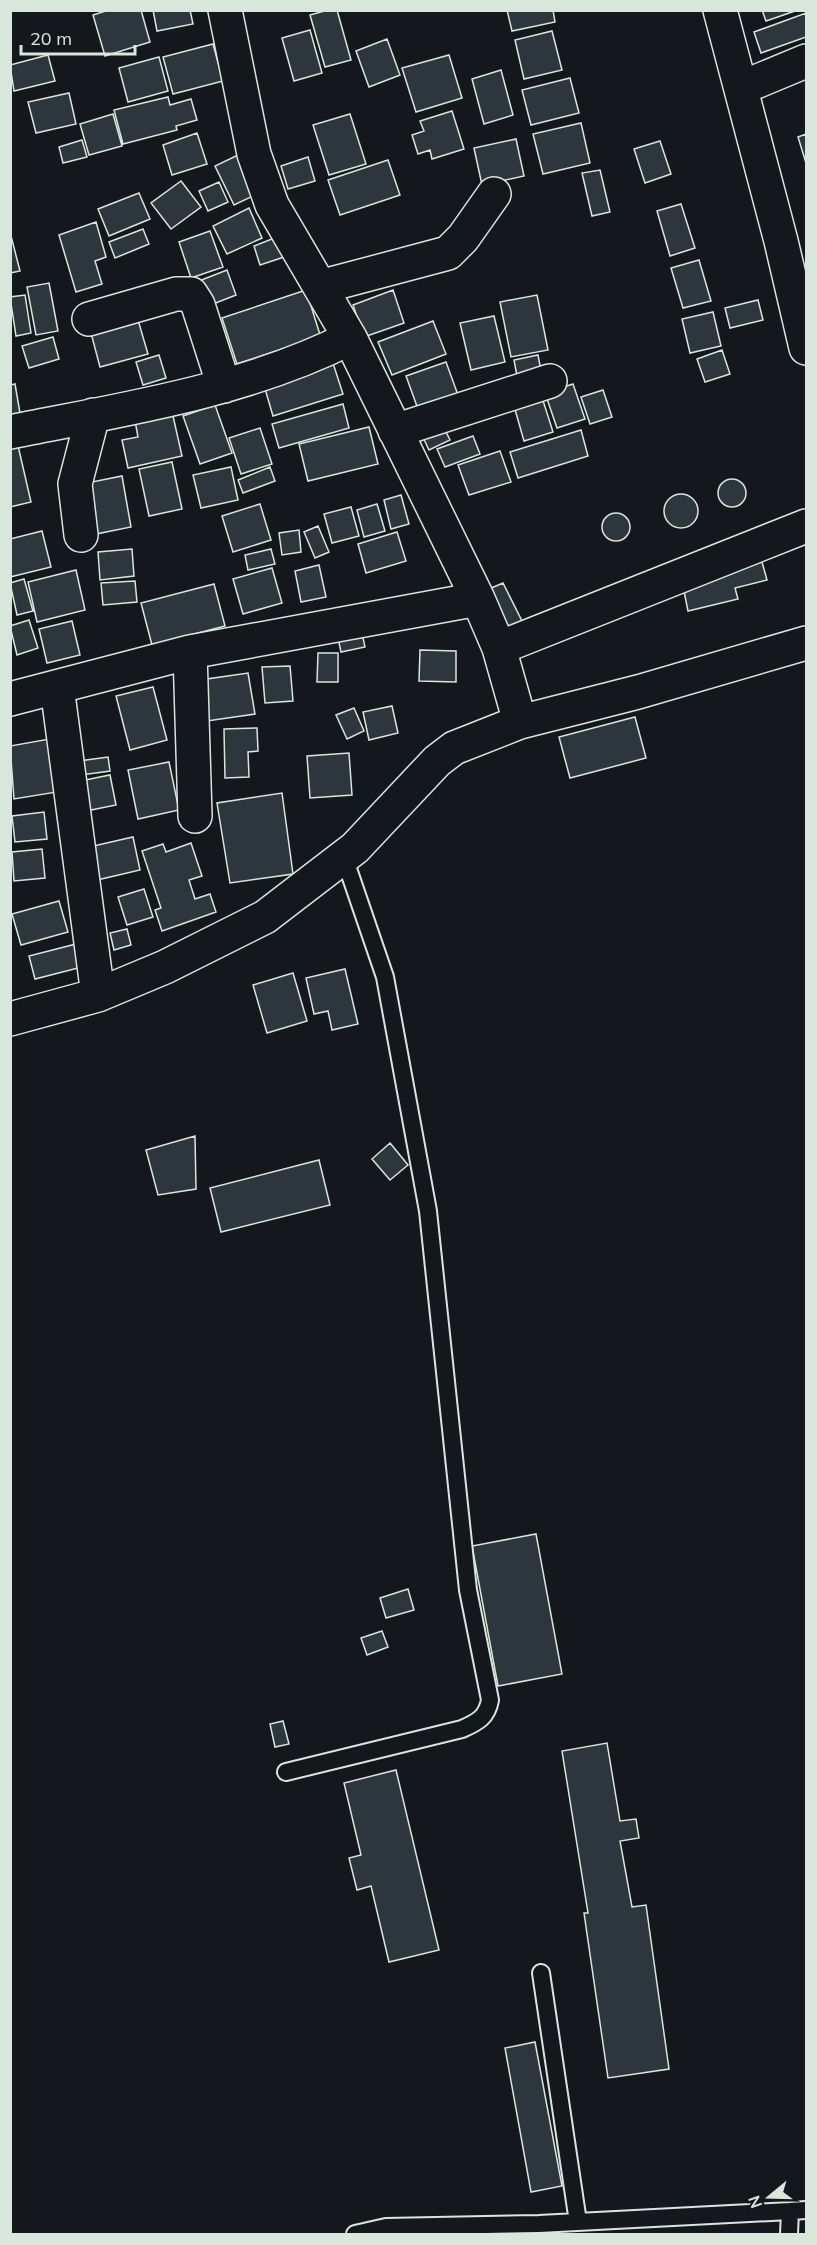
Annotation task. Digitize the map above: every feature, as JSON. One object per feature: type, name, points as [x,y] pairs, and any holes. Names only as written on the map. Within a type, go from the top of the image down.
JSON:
[{"type":"street","points":[[225,10],[254,154],[272,205],[350,338],[478,599],[499,648],[520,722]]},
{"type":"street","points":[[720,10],[807,348]]},
{"type":"street","points":[[741,88],[807,61]]},
{"type":"street","points":[[320,287],[448,253],[463,238],[494,194]]},
{"type":"street","points":[[89,319],[176,294],[191,294],[198,305],[224,386]]},
{"type":"street","points":[[10,432],[224,386],[321,353],[350,338]]},
{"type":"street","points":[[395,431],[550,381]]},
{"type":"street","points":[[81,535],[75,484],[93,415]]},
{"type":"street","points":[[499,648],[807,526]]},
{"type":"street","points":[[10,699],[190,652],[478,599]]},
{"type":"street","points":[[10,1019],[98,995],[165,967],[266,917],[356,848],[437,761],[454,748],[520,722],[638,692],[807,643]]},
{"type":"street","points":[[190,652],[195,816]]},
{"type":"street","points":[[57,687],[98,995]]},
{"type":"lane","points":[[286,1772],[462,1729],[477,1723],[487,1713],[490,1700],[468,1590],[428,1211],[385,977],[344,857]]},
{"type":"lane","points":[[541,1973],[578,2222]]},
{"type":"lane","points":[[355,2235],[386,2227],[578,2222],[798,2210],[789,2235]]},
{"type":"building","points":[[109,10],[141,10],[150,42],[105,56],[93,15]]},
{"type":"building","points":[[153,10],[190,10],[193,24],[157,31]]},
{"type":"building","points":[[337,10],[351,60],[325,67],[310,15]]},
{"type":"building","points":[[507,10],[553,10],[555,22],[512,31]]},
{"type":"building","points":[[762,10],[798,10],[766,21]]},
{"type":"building","points":[[806,13],[806,37],[761,53],[754,32]]},
{"type":"building","points":[[310,30],[322,73],[294,81],[282,38]]},
{"type":"building","points":[[552,31],[562,70],[524,79],[515,40]]},
{"type":"building","points":[[387,39],[400,75],[369,87],[356,51]]},
{"type":"building","points":[[213,44],[223,81],[173,94],[163,57]]},
{"type":"building","points":[[48,55],[55,81],[14,91],[10,65]]},
{"type":"building","points":[[449,55],[462,98],[416,112],[402,68]]},
{"type":"building","points":[[159,57],[168,91],[128,102],[119,68]]},
{"type":"building","points":[[501,70],[513,115],[484,124],[472,79]]},
{"type":"building","points":[[570,78],[579,113],[531,125],[522,90]]},
{"type":"building","points":[[69,93],[76,124],[36,133],[28,102]]},
{"type":"building","points":[[168,97],[170,105],[191,99],[197,120],[176,126],[177,130],[123,144],[114,110]]},
{"type":"building","points":[[452,111],[464,149],[432,159],[430,150],[418,154],[412,135],[424,131],[420,121]]},
{"type":"building","points":[[113,114],[122,146],[89,155],[80,124]]},
{"type":"building","points":[[350,114],[366,164],[329,175],[313,125]]},
{"type":"building","points":[[581,123],[590,163],[543,174],[533,134]]},
{"type":"building","points":[[197,133],[207,164],[172,175],[163,145]]},
{"type":"building","points":[[806,134],[806,163],[798,137]]},
{"type":"building","points":[[516,139],[524,176],[482,185],[474,148]]},
{"type":"building","points":[[82,140],[87,157],[63,163],[59,147]]},
{"type":"building","points":[[660,141],[671,174],[645,183],[634,149]]},
{"type":"building","points":[[238,155],[257,194],[234,205],[215,166]]},
{"type":"building","points":[[308,157],[315,181],[288,189],[281,166]]},
{"type":"building","points":[[388,160],[400,195],[340,215],[328,180]]},
{"type":"building","points":[[600,170],[610,212],[592,216],[582,173]]},
{"type":"building","points":[[181,181],[201,207],[171,229],[151,203]]},
{"type":"building","points":[[219,182],[228,202],[208,211],[199,191]]},
{"type":"building","points":[[139,193],[150,219],[109,236],[98,209]]},
{"type":"building","points":[[681,204],[695,248],[670,256],[657,211]]},
{"type":"building","points":[[249,208],[262,238],[227,254],[213,226]]},
{"type":"building","points":[[96,222],[106,257],[95,261],[102,284],[76,292],[59,235]]},
{"type":"building","points":[[143,229],[149,244],[115,258],[109,242]]},
{"type":"building","points":[[210,231],[223,267],[191,278],[179,242]]},
{"type":"building","points":[[10,232],[20,271],[10,273]]},
{"type":"building","points":[[277,237],[284,257],[260,265],[254,246]]},
{"type":"building","points":[[699,260],[711,301],[683,308],[671,268]]},
{"type":"building","points":[[227,270],[236,295],[208,306],[199,281]]},
{"type":"building","points":[[49,283],[58,331],[36,335],[27,287]]},
{"type":"building","points":[[306,290],[322,341],[282,349],[237,364],[222,318]]},
{"type":"building","points":[[393,290],[404,323],[364,337],[353,305]]},
{"type":"building","points":[[25,295],[31,333],[16,336],[10,297]]},
{"type":"building","points":[[537,295],[548,350],[511,357],[500,302]]},
{"type":"building","points":[[758,300],[763,320],[730,328],[725,308]]},
{"type":"building","points":[[713,312],[721,346],[690,353],[682,319]]},
{"type":"building","points":[[494,316],[505,362],[471,370],[460,323]]},
{"type":"building","points":[[138,320],[148,354],[100,367],[91,333]]},
{"type":"building","points":[[433,321],[446,354],[392,375],[378,342]]},
{"type":"building","points":[[53,337],[59,359],[29,368],[22,346]]},
{"type":"building","points":[[722,350],[730,374],[705,382],[697,359]]},
{"type":"building","points":[[159,355],[166,378],[143,385],[136,362]]},
{"type":"building","points":[[538,355],[541,371],[517,376],[514,360]]},
{"type":"building","points":[[332,360],[343,394],[273,416],[263,382]]},
{"type":"building","points":[[446,362],[458,395],[418,409],[406,376]]},
{"type":"building","points":[[15,384],[20,413],[10,415],[10,385]]},
{"type":"building","points":[[573,384],[585,419],[557,428],[545,393]]},
{"type":"building","points":[[603,390],[612,417],[590,424],[581,397]]},
{"type":"building","points":[[540,391],[553,432],[524,441],[512,399]]},
{"type":"building","points":[[343,404],[349,428],[279,448],[272,424]]},
{"type":"building","points":[[215,405],[232,453],[200,464],[183,416]]},
{"type":"building","points":[[171,407],[182,456],[128,468],[122,440],[138,437],[134,415]]},
{"type":"building","points":[[442,424],[450,440],[429,450],[421,433]]},
{"type":"building","points":[[369,427],[378,464],[308,481],[299,444]]},
{"type":"building","points":[[260,428],[272,464],[241,474],[229,438]]},
{"type":"building","points":[[581,430],[588,456],[518,478],[510,452]]},
{"type":"building","points":[[473,436],[480,454],[445,467],[437,449]]},
{"type":"building","points":[[16,437],[31,502],[10,507],[10,438]]},
{"type":"building","points":[[500,451],[511,482],[469,495],[458,465]]},
{"type":"building","points":[[172,462],[182,509],[149,516],[139,469]]},
{"type":"building","points":[[231,467],[238,500],[201,508],[193,475]]},
{"type":"building","points":[[270,467],[275,481],[243,493],[238,480]]},
{"type":"building","points":[[122,476],[131,527],[96,534],[87,483]]},
{"type":"building","points":[[732,479],[742,483],[746,493],[742,503],[732,507],[722,503],[718,493],[722,483]]},
{"type":"building","points":[[681,494],[693,499],[698,511],[693,523],[681,528],[669,523],[664,511],[669,499]]},
{"type":"building","points":[[401,495],[409,524],[391,529],[384,500]]},
{"type":"building","points":[[260,504],[271,540],[233,552],[222,516]]},
{"type":"building","points":[[377,504],[385,531],[364,537],[357,510]]},
{"type":"building","points":[[351,507],[359,536],[332,543],[324,514]]},
{"type":"building","points":[[616,513],[626,517],[630,527],[626,537],[616,541],[606,537],[602,527],[606,517]]},
{"type":"building","points":[[318,526],[329,552],[315,558],[304,532]]},
{"type":"building","points":[[299,530],[301,552],[282,555],[279,533]]},
{"type":"building","points":[[42,531],[51,567],[10,577],[10,539]]},
{"type":"building","points":[[397,532],[406,561],[366,573],[358,544]]},
{"type":"building","points":[[132,549],[134,576],[100,580],[98,552]]},
{"type":"building","points":[[271,549],[275,564],[248,570],[245,555]]},
{"type":"building","points":[[762,562],[767,580],[735,588],[738,599],[688,611],[682,581]]},
{"type":"building","points":[[319,565],[326,597],[301,602],[295,571]]},
{"type":"building","points":[[272,568],[282,603],[243,614],[233,579]]},
{"type":"building","points":[[76,570],[85,610],[37,622],[28,582]]},
{"type":"building","points":[[24,579],[33,611],[17,615],[10,583]]},
{"type":"building","points":[[135,581],[137,602],[103,605],[101,583]]},
{"type":"building","points":[[503,583],[522,621],[508,628],[489,589]]},
{"type":"building","points":[[214,584],[225,626],[152,645],[141,603]]},
{"type":"building","points":[[29,620],[38,648],[17,655],[10,626]]},
{"type":"building","points":[[72,621],[80,655],[47,663],[39,629]]},
{"type":"building","points":[[362,633],[365,647],[341,652],[338,638]]},
{"type":"building","points":[[420,650],[456,651],[456,682],[419,681]]},
{"type":"building","points":[[318,653],[338,653],[338,682],[317,682]]},
{"type":"building","points":[[290,666],[293,701],[265,703],[262,667]]},
{"type":"building","points":[[248,673],[255,714],[207,721],[200,680]]},
{"type":"building","points":[[153,687],[167,740],[130,750],[116,696]]},
{"type":"building","points":[[392,706],[398,733],[369,740],[363,712]]},
{"type":"building","points":[[354,708],[364,731],[347,739],[336,715]]},
{"type":"building","points":[[635,717],[646,758],[570,778],[559,737]]},
{"type":"building","points":[[257,728],[258,751],[248,752],[249,777],[225,778],[224,729]]},
{"type":"building","points":[[55,738],[63,791],[14,799],[10,746]]},
{"type":"building","points":[[349,753],[352,795],[310,798],[307,756]]},
{"type":"building","points":[[108,757],[110,771],[81,775],[79,761]]},
{"type":"building","points":[[169,762],[179,810],[138,819],[128,770]]},
{"type":"building","points":[[110,775],[116,805],[86,811],[80,781]]},
{"type":"building","points":[[282,793],[293,874],[230,883],[217,803]]},
{"type":"building","points":[[44,812],[47,839],[15,842],[12,816]]},
{"type":"building","points":[[133,837],[140,870],[97,880],[89,847]]},
{"type":"building","points":[[191,843],[202,876],[189,880],[195,899],[210,894],[216,912],[162,931],[155,910],[161,908],[142,851],[163,844],[166,852]]},
{"type":"building","points":[[42,849],[45,878],[14,881],[12,852]]},
{"type":"building","points":[[144,889],[153,917],[127,925],[118,897]]},
{"type":"building","points":[[59,901],[68,932],[21,945],[12,914]]},
{"type":"building","points":[[127,929],[131,945],[114,950],[110,933]]},
{"type":"building","points":[[76,944],[82,967],[35,979],[29,956]]},
{"type":"building","points":[[345,969],[358,1024],[332,1030],[328,1011],[314,1014],[306,978]]},
{"type":"building","points":[[293,973],[307,1021],[267,1033],[253,985]]},
{"type":"building","points":[[195,1136],[196,1189],[158,1195],[146,1150]]},
{"type":"building","points":[[390,1143],[408,1165],[390,1180],[372,1159]]},
{"type":"building","points":[[319,1160],[330,1205],[221,1232],[210,1188]]},
{"type":"building","points":[[536,1534],[562,1674],[498,1686],[472,1546]]},
{"type":"building","points":[[408,1589],[414,1610],[386,1618],[380,1598]]},
{"type":"building","points":[[382,1631],[388,1647],[367,1655],[361,1638]]},
{"type":"building","points":[[283,1721],[289,1744],[275,1747],[270,1724]]},
{"type":"building","points":[[607,1743],[620,1821],[636,1819],[639,1838],[620,1841],[632,1907],[646,1905],[669,2069],[608,2078],[584,1913],[588,1913],[562,1751]]},
{"type":"building","points":[[396,1770],[439,1950],[389,1962],[371,1886],[357,1890],[349,1858],[361,1855],[344,1783]]},
{"type":"building","points":[[535,2042],[562,2186],[531,2192],[505,2048]]}]
